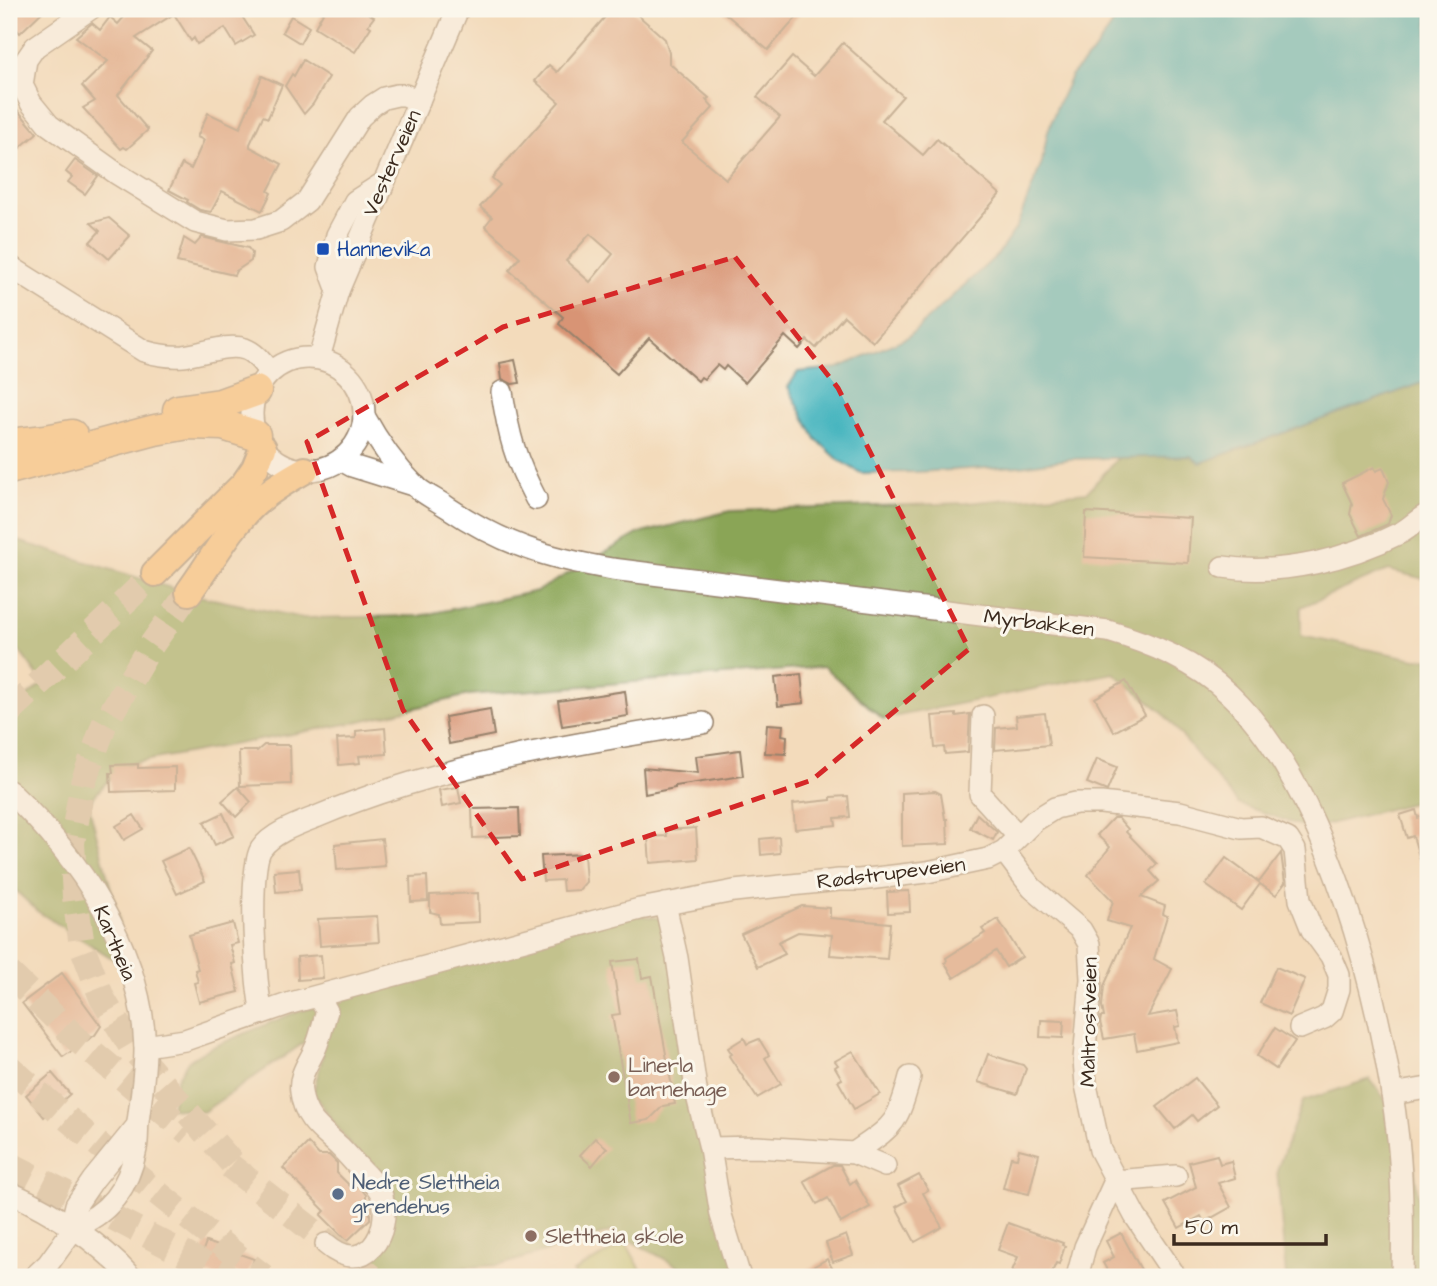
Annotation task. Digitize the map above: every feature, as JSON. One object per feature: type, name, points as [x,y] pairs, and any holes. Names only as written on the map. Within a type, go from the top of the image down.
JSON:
[{"type":"highway","points":[[9,444],[46,440],[151,414],[220,404],[263,382]]},
{"type":"highway","points":[[9,469],[155,430],[188,424],[223,425],[259,442]]},
{"type":"main road","points":[[155,573],[244,484],[255,468],[259,442]]},
{"type":"main road","points":[[189,592],[257,502],[305,470]]},
{"type":"street","points":[[90,9],[17,58],[22,85],[30,103],[49,125],[116,173],[195,222],[227,230],[256,229],[281,220],[307,201],[360,117],[373,105],[384,98],[397,95],[405,95],[419,101]]},
{"type":"street","name":"Vesterveien","points":[[319,358],[338,291],[458,9]]},
{"type":"street","points":[[9,266],[144,351],[162,356],[182,356],[224,349],[244,349],[255,355],[263,382]]},
{"type":"street","points":[[319,358],[341,368],[357,385],[363,400],[362,432],[341,460],[324,468],[305,470],[282,464],[259,442],[251,420],[251,405],[263,382],[284,362],[319,358]]},
{"type":"street","points":[[502,392],[510,438],[519,466],[536,499]]},
{"type":"street","name":"Myrbakken","points":[[364,416],[377,439],[416,486]]},
{"type":"street","name":"Myrbakken","points":[[341,460],[416,486],[501,539],[572,562],[1108,631],[1154,647],[1197,669],[1228,693],[1267,737],[1292,777],[1314,824],[1356,938],[1380,1031],[1392,1094],[1403,1200],[1402,1277]]},
{"type":"street","points":[[1223,567],[1259,570],[1314,563],[1373,545],[1405,531],[1428,514]]},
{"type":"street","name":"Måltrostveien","points":[[983,716],[981,794],[1011,843],[1032,888],[1081,930],[1089,944],[1091,979],[1084,1060],[1086,1085],[1100,1150],[1115,1181],[1176,1277]]},
{"type":"street","points":[[262,1012],[257,986],[253,885],[255,865],[262,848],[273,838],[344,805],[456,770],[565,746],[703,723]]},
{"type":"street","name":"Kartheia","points":[[9,791],[50,832],[72,859],[99,902],[121,945],[130,973],[145,1046],[144,1082],[136,1150],[119,1194],[91,1221],[73,1227]]},
{"type":"street","name":"Rødstrupeveien","points":[[145,1046],[186,1040],[262,1012],[581,923],[665,904],[734,891],[927,872],[988,859],[1011,843],[1034,821],[1055,808],[1076,803],[1101,803],[1180,812],[1241,828],[1261,827],[1288,839],[1295,850],[1300,900],[1312,930],[1331,956],[1339,975],[1339,989],[1332,1011],[1324,1018],[1300,1028]]},
{"type":"street","points":[[665,904],[677,958],[697,1096],[710,1148],[721,1215],[740,1277]]},
{"type":"street","points":[[318,997],[327,1011],[301,1082],[304,1105],[315,1126],[341,1148],[380,1191],[385,1210],[377,1241],[368,1252],[358,1257],[346,1257],[335,1253],[326,1244]]},
{"type":"street","points":[[854,1153],[885,1133],[892,1125],[902,1105],[910,1077]]},
{"type":"street","points":[[1392,1094],[1428,1088]]},
{"type":"street","name":"Kartheia","points":[[34,1277],[48,1264],[73,1227],[76,1205],[93,1180],[137,1126]]},
{"type":"street","points":[[710,1148],[757,1147],[854,1153],[885,1166]]},
{"type":"street","points":[[1077,1277],[1085,1247],[1115,1181],[1176,1176]]},
{"type":"street","points":[[9,1192],[52,1213],[73,1227],[103,1250],[131,1277]]},
{"type":"highlighted area","points":[[735,257],[838,388],[969,649],[812,780],[522,879],[403,710],[307,442],[503,327]]},
{"type":"green space","points":[[1428,381],[1428,580],[1388,570],[1301,607],[1301,636],[1416,659],[1428,658],[1428,802],[1420,801],[1310,829],[1238,804],[1162,712],[1114,673],[883,719],[824,667],[469,695],[352,723],[122,765],[88,803],[119,919],[115,960],[37,911],[9,884],[9,711],[43,683],[9,637],[9,538],[194,595],[303,618],[419,616],[537,591],[638,534],[730,511],[966,503],[1087,492],[1119,457],[1191,456],[1200,463]]},
{"type":"green space","points":[[625,913],[671,920],[739,1277],[698,1277],[613,1231],[501,1265],[407,1271],[404,1277],[358,1277],[394,1206],[313,1093],[323,1055],[311,1038],[203,1112],[171,1108],[176,1080],[188,1061],[208,1049],[291,1014]]},
{"type":"green space","points":[[1370,1079],[1410,1133],[1428,1277],[1286,1277],[1277,1170],[1303,1101]]},
{"type":"green space","points":[[626,1243],[645,1277],[576,1277],[573,1272]]},
{"type":"water","points":[[1121,9],[1428,9],[1428,381],[1200,463],[1191,456],[1070,459],[1021,466],[861,473],[840,461],[816,439],[788,387],[798,372],[838,368],[908,337],[997,255],[1016,228],[1042,162],[1056,108],[1072,74],[1092,54]]},
{"type":"building","points":[[9,9],[45,9],[20,33],[9,22]]},
{"type":"building","points":[[131,9],[237,9],[254,35],[236,46],[225,28],[197,44],[194,38],[191,41],[174,14],[136,38],[152,51],[118,95],[148,130],[127,149],[121,149],[83,108],[95,101],[82,86],[108,61],[76,37],[92,23],[100,30],[110,17],[118,24]]},
{"type":"building","points":[[325,9],[361,9],[374,17],[368,25],[371,27],[355,52],[315,27]]},
{"type":"building","points":[[612,9],[631,9],[665,39],[669,63],[709,98],[706,100],[713,108],[682,142],[726,179],[780,117],[757,97],[792,57],[814,76],[843,43],[903,96],[882,120],[923,155],[937,139],[1000,194],[873,342],[844,316],[816,348],[807,340],[799,349],[785,336],[745,383],[726,366],[723,370],[717,365],[704,379],[701,377],[698,381],[649,338],[617,374],[559,324],[563,317],[509,270],[520,257],[485,226],[492,217],[480,207],[500,185],[492,178],[559,102],[535,81],[549,65],[557,72]],"holes":[[[590,234],[613,254],[590,282],[566,261]]]},
{"type":"building","points":[[720,9],[804,9],[768,50]]},
{"type":"building","points":[[291,16],[309,27],[300,43],[282,32]]},
{"type":"building","points":[[303,60],[329,77],[304,114],[285,86]]},
{"type":"building","points":[[262,76],[282,85],[268,118],[263,116],[250,144],[250,147],[282,164],[268,191],[271,193],[262,211],[222,191],[211,212],[200,210],[169,190],[182,164],[191,169],[204,140],[197,137],[208,113],[240,128]]},
{"type":"building","points":[[9,100],[37,133],[9,157]]},
{"type":"building","points":[[75,160],[98,176],[85,194],[68,182],[72,177],[66,172]]},
{"type":"building","points":[[109,218],[130,236],[109,259],[90,242],[100,231],[91,223]]},
{"type":"building","points":[[202,237],[248,248],[252,253],[251,261],[234,275],[177,262],[184,238],[195,245]]},
{"type":"building","points":[[515,360],[520,383],[512,384],[502,379],[500,363]]},
{"type":"building","points":[[1374,467],[1376,471],[1383,468],[1389,482],[1383,499],[1391,515],[1388,524],[1361,536],[1350,514],[1352,504],[1342,483]]},
{"type":"building","points":[[1086,512],[1191,518],[1188,563],[1084,557]]},
{"type":"building","points":[[801,674],[804,703],[778,706],[775,677]]},
{"type":"building","points":[[1126,681],[1145,715],[1114,732],[1095,698]]},
{"type":"building","points":[[625,691],[628,716],[562,726],[558,701]]},
{"type":"building","points":[[490,709],[494,735],[449,744],[445,717]]},
{"type":"building","points":[[1045,713],[1049,745],[995,750],[996,728],[1017,726],[1016,716]]},
{"type":"building","points":[[970,714],[968,752],[945,754],[944,747],[935,748],[932,716]]},
{"type":"building","points":[[767,724],[783,725],[782,735],[787,736],[786,754],[765,753]]},
{"type":"building","points":[[385,728],[387,754],[359,756],[360,763],[339,765],[337,739],[356,738],[356,731]]},
{"type":"building","points":[[264,745],[290,745],[291,784],[240,786],[239,751],[257,751]]},
{"type":"building","points":[[740,750],[743,776],[675,786],[645,794],[643,768],[698,773],[696,756]]},
{"type":"building","points":[[1097,759],[1117,767],[1107,791],[1087,783]]},
{"type":"building","points":[[138,764],[138,768],[175,767],[175,790],[111,792],[112,765]]},
{"type":"building","points":[[238,787],[251,802],[236,817],[222,801]]},
{"type":"building","points":[[458,787],[461,803],[442,807],[439,790]]},
{"type":"building","points":[[935,791],[941,794],[947,819],[948,844],[902,846],[902,793]]},
{"type":"building","points":[[848,796],[850,817],[835,818],[836,825],[795,829],[793,804]]},
{"type":"building","points":[[519,808],[520,836],[473,838],[472,809]]},
{"type":"building","points":[[1416,810],[1418,818],[1428,814],[1428,873],[1424,873],[1413,836],[1407,838],[1400,815]]},
{"type":"building","points":[[223,813],[234,836],[215,845],[204,822]]},
{"type":"building","points":[[977,814],[997,832],[993,840],[970,828]]},
{"type":"building","points":[[134,815],[143,829],[124,840],[116,826]]},
{"type":"building","points":[[1113,818],[1118,818],[1128,829],[1126,832],[1157,864],[1150,871],[1159,881],[1141,897],[1165,906],[1163,914],[1167,916],[1154,959],[1172,969],[1148,1016],[1177,1011],[1180,1026],[1175,1027],[1178,1042],[1137,1050],[1134,1034],[1104,1039],[1100,1022],[1101,1017],[1104,1017],[1104,986],[1130,928],[1107,921],[1113,901],[1088,875],[1110,847],[1097,835]]},
{"type":"building","points":[[696,828],[698,859],[650,863],[648,837],[667,836],[666,830]]},
{"type":"building","points":[[779,837],[780,853],[761,855],[760,839]]},
{"type":"building","points":[[382,839],[385,866],[337,870],[335,844]]},
{"type":"building","points":[[189,848],[205,881],[177,894],[161,861]]},
{"type":"building","points":[[1281,853],[1285,883],[1276,895],[1260,884],[1241,910],[1206,885],[1226,858],[1259,882]]},
{"type":"building","points":[[584,854],[586,882],[579,890],[563,891],[562,880],[543,881],[541,856]]},
{"type":"building","points":[[299,869],[301,890],[276,892],[274,871]]},
{"type":"building","points":[[427,876],[428,901],[411,902],[410,877]]},
{"type":"building","points":[[909,891],[910,912],[888,913],[887,892]]},
{"type":"building","points":[[478,893],[479,922],[440,924],[439,914],[430,912],[430,895]]},
{"type":"building","points":[[802,906],[830,908],[830,918],[890,923],[887,959],[830,955],[832,935],[798,932],[778,942],[785,954],[758,967],[741,934]]},
{"type":"building","points":[[377,916],[379,942],[320,946],[318,919]]},
{"type":"building","points":[[998,919],[1022,957],[1006,967],[996,951],[954,978],[945,963],[946,958],[985,933],[982,929]]},
{"type":"building","points":[[233,923],[238,943],[230,945],[239,992],[199,1002],[194,983],[198,982],[195,970],[198,969],[189,935]]},
{"type":"building","points":[[321,955],[323,978],[298,980],[297,957]]},
{"type":"building","points":[[639,959],[642,978],[652,976],[675,1104],[663,1106],[649,1120],[631,1123],[612,1015],[620,1014],[612,962]]},
{"type":"building","points":[[1276,967],[1305,979],[1289,1016],[1260,1003]]},
{"type":"building","points":[[62,973],[101,1026],[95,1035],[63,1057],[22,1003]]},
{"type":"building","points":[[1041,1020],[1064,1021],[1063,1038],[1040,1037]]},
{"type":"building","points":[[1275,1028],[1295,1041],[1276,1069],[1257,1056]]},
{"type":"building","points":[[744,1038],[747,1044],[759,1039],[769,1055],[765,1058],[781,1084],[757,1098],[729,1056],[732,1054],[728,1048]]},
{"type":"building","points":[[853,1051],[880,1094],[854,1109],[838,1081],[842,1079],[835,1067],[838,1065],[835,1061]]},
{"type":"building","points":[[988,1054],[1023,1065],[1026,1069],[1017,1094],[978,1082]]},
{"type":"building","points":[[52,1073],[70,1094],[44,1117],[26,1095]]},
{"type":"building","points":[[1195,1078],[1217,1105],[1197,1121],[1192,1115],[1175,1129],[1157,1107]]},
{"type":"building","points":[[595,1138],[607,1148],[592,1166],[580,1155]]},
{"type":"building","name":"Nedre Slettheia grendehus","points":[[308,1143],[319,1155],[329,1155],[337,1163],[337,1173],[351,1187],[359,1186],[366,1195],[370,1219],[347,1241],[321,1215],[325,1211],[283,1168]]},
{"type":"building","points":[[1019,1149],[1039,1154],[1029,1194],[1003,1188],[1011,1157],[1017,1158]]},
{"type":"building","points":[[1217,1155],[1220,1164],[1231,1161],[1235,1178],[1218,1183],[1231,1207],[1204,1222],[1201,1216],[1179,1228],[1165,1203],[1196,1187],[1189,1162]]},
{"type":"building","points":[[833,1165],[840,1165],[850,1184],[855,1180],[870,1207],[841,1223],[828,1198],[817,1204],[804,1181]]},
{"type":"building","points":[[919,1175],[928,1190],[923,1193],[942,1227],[915,1242],[896,1207],[907,1201],[898,1186]]},
{"type":"building","points":[[1008,1223],[1063,1243],[1065,1246],[1059,1264],[1056,1263],[1050,1277],[1029,1277],[1012,1271],[1018,1257],[998,1250]]},
{"type":"building","points":[[1121,1233],[1145,1277],[1111,1277],[1103,1263],[1114,1257],[1106,1241]]},
{"type":"building","points":[[846,1235],[853,1255],[833,1262],[826,1243]]},
{"type":"building","points":[[206,1242],[254,1259],[247,1277],[228,1270],[225,1277],[217,1277],[196,1270]]},
{"type":"building","points":[[827,1259],[837,1277],[795,1277]]},
{"type":"tunnel","points":[[9,712],[155,573]]},
{"type":"tunnel","points":[[189,592],[148,650],[104,725],[83,783],[72,843],[75,897],[82,946],[102,998],[132,1048],[244,1177]]},
{"type":"tunnel","points":[[9,973],[80,1042],[189,1133]]},
{"type":"tunnel","points":[[9,1067],[134,1174],[264,1277]]},
{"type":"tunnel","points":[[9,1164],[229,1277]]},
{"type":"tunnel","points":[[230,1166],[372,1277]]},
{"type":"place","name":"Hannevika","points":[[323,249]]},
{"type":"place","name":"Linerla barnehage","points":[[614,1077]]},
{"type":"place","name":"Nedre Slettheia grendehus","points":[[338,1194]]},
{"type":"place","name":"Slettheia skole","points":[[531,1236]]}]
